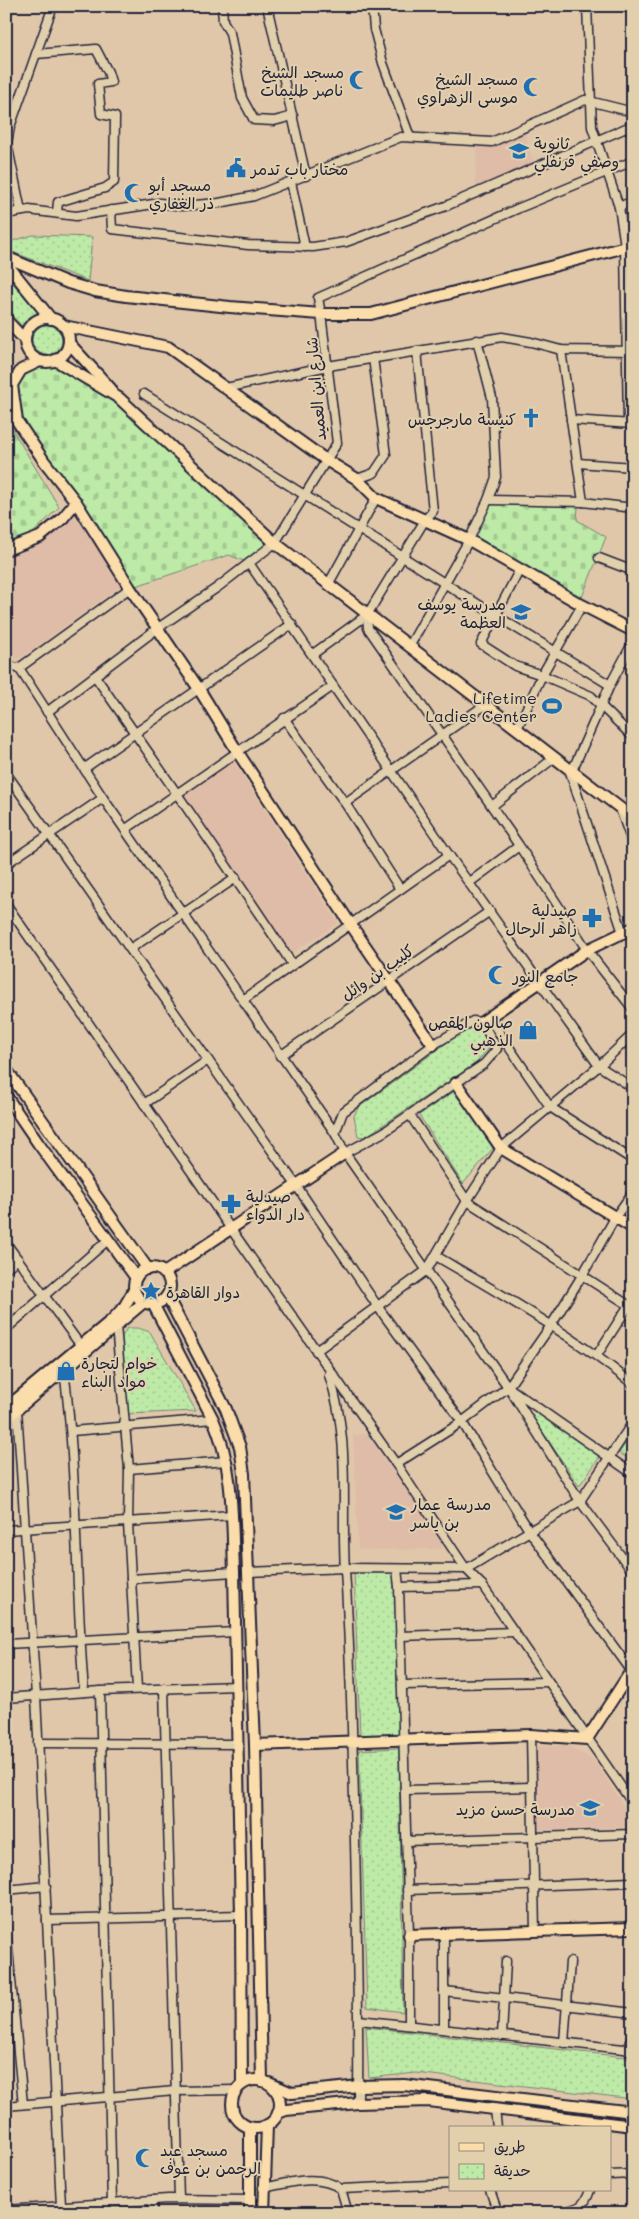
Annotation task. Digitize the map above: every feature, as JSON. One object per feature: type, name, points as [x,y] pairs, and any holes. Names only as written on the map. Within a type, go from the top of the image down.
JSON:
[{"type":"main road","points":[[6,256],[68,283],[95,291],[230,307],[321,314],[372,314],[629,246]]},
{"type":"main road","points":[[6,263],[51,319],[64,326],[168,347],[357,480],[376,498],[468,540],[582,605],[633,631]]},
{"type":"main road","points":[[25,340],[27,332],[36,321],[51,319]]},
{"type":"main road","points":[[6,320],[25,340],[29,352],[40,361]]},
{"type":"main road","points":[[64,326],[69,336],[69,343],[64,353],[55,360],[40,361],[21,370],[12,385],[17,421],[44,461],[76,502],[130,588],[199,688],[237,751],[351,925],[433,1046]]},
{"type":"main road","points":[[69,343],[119,398],[275,542],[367,615],[633,818]]},
{"type":"main road","points":[[55,360],[119,398]]},
{"type":"main road","points":[[6,550],[40,537],[62,519],[76,502]]},
{"type":"main road","points":[[486,1020],[587,950],[628,931]]},
{"type":"main road","points":[[6,1069],[148,1268]]},
{"type":"main road","points":[[456,1084],[501,1148],[633,1228]]},
{"type":"main road","points":[[6,1096],[136,1278]]},
{"type":"main road","points":[[164,1273],[345,1152]]},
{"type":"main road","points":[[6,1408],[113,1319],[124,1307],[134,1290],[136,1278],[148,1268],[154,1268],[164,1273],[170,1282],[167,1296],[163,1300],[148,1303],[116,1326],[6,1419]]},
{"type":"main road","points":[[134,1290],[136,1295],[148,1303],[213,1419],[227,1462],[232,1515],[234,1572],[241,1915],[239,2087],[233,2098],[234,2114],[240,2122],[250,2127],[258,2128],[267,2125],[278,2113],[286,2110],[358,2103],[428,2101],[496,2109],[598,2125],[633,2126]]},
{"type":"main road","points":[[167,1296],[226,1408],[240,1447],[244,1474],[256,1745],[266,2082],[278,2094],[280,2102],[278,2113]]},
{"type":"main road","points":[[256,1745],[531,1735],[587,1739],[632,1671]]},
{"type":"main road","points":[[409,1934],[633,1928]]},
{"type":"main road","points":[[239,2087],[254,2080],[266,2082],[292,2093],[358,2086],[404,2085],[633,2112]]},
{"type":"main road","points":[[264,2213],[263,2188],[267,2125]]},
{"type":"main road","points":[[250,2127],[250,2213]]},
{"type":"street","points":[[21,210],[7,142],[10,127],[53,6]]},
{"type":"street","points":[[222,6],[223,21],[230,33],[242,98],[254,120],[274,120],[293,116]]},
{"type":"street","points":[[267,6],[306,176]]},
{"type":"street","points":[[372,6],[374,29],[383,63],[410,137]]},
{"type":"street","points":[[571,420],[630,424],[629,246],[619,206],[592,127],[587,6]]},
{"type":"street","points":[[36,54],[96,49],[111,82],[98,84],[101,114],[114,118],[114,182],[105,188],[58,202],[57,212]]},
{"type":"street","points":[[6,214],[21,210],[57,212],[76,216],[160,203],[182,206],[219,203],[254,196],[401,137],[492,142],[585,100],[633,112]]},
{"type":"street","points":[[111,210],[112,229],[248,245],[306,247],[346,242],[446,206],[633,124]]},
{"type":"street","points":[[321,314],[318,298],[633,161]]},
{"type":"street","points":[[291,182],[306,247]]},
{"type":"street","points":[[619,206],[633,201]]},
{"type":"street","name":"شارع ابن العميد","points":[[48,712],[158,628],[218,587],[275,542],[337,443],[321,314]]},
{"type":"street","points":[[226,388],[328,366],[502,337],[560,350],[630,350]]},
{"type":"street","points":[[409,647],[468,540],[488,500],[496,477],[492,398],[477,340]]},
{"type":"street","points":[[560,350],[583,502]]},
{"type":"street","points":[[313,654],[367,615],[404,558],[425,520],[433,511],[417,351]]},
{"type":"street","points":[[357,480],[374,473],[386,456],[373,358]]},
{"type":"street","points":[[144,394],[358,530],[610,685]]},
{"type":"street","points":[[578,463],[633,467]]},
{"type":"street","points":[[329,583],[376,498]]},
{"type":"street","points":[[488,500],[583,502],[633,508]]},
{"type":"street","points":[[599,558],[633,571]]},
{"type":"street","points":[[249,563],[392,769],[449,855],[599,1066],[633,1088]]},
{"type":"street","points":[[520,570],[481,644],[515,666],[542,674],[591,696],[602,704],[633,737]]},
{"type":"street","points":[[6,666],[18,668],[130,588]]},
{"type":"street","points":[[517,729],[542,674],[582,605]]},
{"type":"street","points":[[367,615],[368,628],[492,806],[587,950],[633,1009]]},
{"type":"street","points":[[85,768],[292,624]]},
{"type":"street","points":[[628,931],[570,770],[610,685],[633,642]]},
{"type":"street","points":[[18,668],[103,798],[184,912],[280,1056],[335,1133],[345,1152],[508,1387],[580,1501],[633,1572]]},
{"type":"street","points":[[95,676],[176,795],[236,878],[292,964]]},
{"type":"street","points":[[126,829],[284,718],[333,686]]},
{"type":"street","points":[[344,803],[485,705]]},
{"type":"street","points":[[284,718],[344,803],[400,889]]},
{"type":"street","points":[[492,806],[554,758]]},
{"type":"street","points":[[6,773],[296,1185],[378,1307],[462,1422],[530,1532],[632,1671]]},
{"type":"street","points":[[6,864],[103,798]]},
{"type":"street","points":[[620,808],[633,845]]},
{"type":"street","points":[[470,882],[519,846]]},
{"type":"street","points":[[242,1000],[449,855]]},
{"type":"street","points":[[130,949],[236,878]]},
{"type":"street","points":[[6,904],[230,1229],[396,1464],[466,1569],[482,1585],[633,1804]]},
{"type":"street","name":"كليب بن وائل","points":[[280,1056],[490,911]]},
{"type":"street","points":[[335,1133],[343,1112],[433,1046],[473,1020],[486,1020]]},
{"type":"street","points":[[345,1152],[384,1132],[484,1064],[497,1049],[486,1020]]},
{"type":"street","points":[[486,1020],[550,1107],[633,1160]]},
{"type":"street","points":[[316,1351],[427,1270],[467,1200],[501,1148],[599,1066],[633,1034]]},
{"type":"street","points":[[144,1104],[208,1060]]},
{"type":"street","points":[[410,1115],[467,1200],[631,1306],[597,1355]]},
{"type":"street","points":[[396,1464],[462,1422],[508,1387],[552,1324],[616,1216],[633,1192]]},
{"type":"street","points":[[6,1329],[108,1240]]},
{"type":"street","points":[[6,1243],[45,1294],[81,1346]]},
{"type":"street","points":[[436,1256],[552,1324],[597,1355],[633,1384]]},
{"type":"street","points":[[6,1268],[18,1259]]},
{"type":"street","points":[[116,1326],[129,1469],[128,1523],[136,1689]]},
{"type":"street","points":[[326,1366],[338,1401],[344,1444],[345,1568],[353,1742],[360,2020],[358,2103]]},
{"type":"street","points":[[64,1370],[72,1432],[80,1640],[84,1692]]},
{"type":"street","points":[[508,1387],[633,1474]]},
{"type":"street","points":[[17,1409],[36,1696],[61,2206]]},
{"type":"street","points":[[72,1432],[213,1419]]},
{"type":"street","points":[[247,1572],[345,1568],[466,1569],[580,1501],[633,1422]]},
{"type":"street","points":[[129,1469],[227,1462]]},
{"type":"street","points":[[6,1530],[232,1515]]},
{"type":"street","points":[[397,1569],[408,1890],[409,2025]]},
{"type":"street","points":[[131,1579],[234,1572]]},
{"type":"street","points":[[399,1587],[482,1585]]},
{"type":"street","points":[[6,1644],[235,1632]]},
{"type":"street","points":[[400,1636],[514,1632]]},
{"type":"street","points":[[402,1685],[548,1682]]},
{"type":"street","points":[[6,1698],[136,1689],[236,1686]]},
{"type":"street","points":[[164,1688],[179,2199]]},
{"type":"street","points":[[100,1691],[112,2203]]},
{"type":"street","points":[[531,1735],[535,1931]]},
{"type":"street","points":[[38,1743],[237,1744]]},
{"type":"street","points":[[405,1790],[532,1787]]},
{"type":"street","points":[[406,1841],[633,1834]]},
{"type":"street","points":[[408,1890],[633,1882]]},
{"type":"street","points":[[6,1890],[46,1886]]},
{"type":"street","points":[[47,1920],[241,1915]]},
{"type":"street","points":[[6,1928],[23,2104]]},
{"type":"street","points":[[444,1934],[444,2029]]},
{"type":"street","points":[[502,2036],[506,1962]]},
{"type":"street","points":[[564,2042],[570,1962]]},
{"type":"street","points":[[444,1991],[633,2013]]},
{"type":"street","points":[[360,2020],[630,2050],[633,2034]]},
{"type":"street","points":[[6,2106],[239,2087]]},
{"type":"street","points":[[496,2109],[497,2126]]},
{"type":"street","points":[[612,2175],[633,2174]]},
{"type":"street","points":[[263,2188],[319,2180],[332,2183],[341,2189],[449,2184]]},
{"type":"street","points":[[341,2189],[348,2213]]},
{"type":"street","points":[[491,2192],[498,2213]]},
{"type":"street","points":[[556,2213],[582,2206],[587,2200],[589,2192]]},
{"type":"street","points":[[6,2210],[152,2200],[249,2200]]},
{"type":"street","points":[[152,2200],[153,2213]]},
{"type":"street","points":[[101,2204],[101,2213]]},
{"type":"shaded area","points":[[525,133],[533,162],[478,187],[475,183],[477,146],[495,145]]},
{"type":"shaded area","points":[[70,516],[78,519],[121,586],[25,655],[16,659],[6,658],[6,556],[43,543]]},
{"type":"shaded area","points":[[233,760],[338,923],[292,953],[184,795]]},
{"type":"shaded area","points":[[367,1434],[443,1543],[442,1549],[358,1550],[353,1435]]},
{"type":"shaded area","points":[[568,1745],[594,1760],[633,1820],[632,1827],[538,1831],[537,1746]]},
{"type":"green space","points":[[33,235],[92,237],[88,281],[10,251],[6,247],[6,243]]},
{"type":"green space","points":[[6,275],[39,314],[29,318],[22,326],[6,309]]},
{"type":"green space","points":[[47,325],[53,326],[61,334],[61,346],[53,354],[47,355],[41,354],[33,346],[32,340],[33,334],[41,326]]},
{"type":"green space","points":[[51,361],[119,398],[275,543],[249,563],[229,555],[130,588],[44,461],[13,403],[21,370]]},
{"type":"green space","points":[[6,419],[59,507],[30,536],[6,543]]},
{"type":"green space","points":[[490,504],[578,506],[577,520],[606,537],[580,602],[475,536]]},
{"type":"green space","points":[[471,1025],[480,1027],[489,1048],[476,1063],[365,1137],[358,1136],[354,1116],[358,1108]]},
{"type":"green space","points":[[455,1091],[493,1148],[463,1184],[419,1115]]},
{"type":"green space","points":[[127,1328],[138,1328],[150,1332],[196,1411],[128,1414],[122,1337]]},
{"type":"green space","points":[[536,1412],[602,1454],[579,1486],[532,1416]]},
{"type":"green space","points":[[633,1432],[633,1461],[619,1453]]},
{"type":"green space","points":[[354,1570],[396,1570],[400,1736],[360,1735]]},
{"type":"green space","points":[[399,1748],[403,2012],[367,2007],[359,1750]]},
{"type":"green space","points":[[366,2027],[633,2058],[633,2099],[416,2073],[369,2078]]},
{"type":"place","name":"مسجد الشيخ ناصر طليمات","points":[[359,80]]},
{"type":"place","name":"مسجد الشيخ موسى الزهراوي","points":[[533,87]]},
{"type":"place","name":"ثانوية وصفي قرنفلي","points":[[519,151]]},
{"type":"place","name":"مختار باب تدمر","points":[[236,168]]},
{"type":"place","name":"مسجد أبو ذر الغفاري","points":[[134,193]]},
{"type":"place","name":"كنيسة مارجرجس","points":[[531,418]]},
{"type":"place","name":"مدرسة يوسف العظمة","points":[[521,612]]},
{"type":"place","name":"Lifetime Ladies Center","points":[[552,706]]},
{"type":"place","name":"صيدلية زاهر الرحال","points":[[592,918]]},
{"type":"place","name":"جامع النور","points":[[498,975]]},
{"type":"place","name":"صالون المقص الذهبي","points":[[528,1030]]},
{"type":"place","name":"صيدلية دار الدواء","points":[[231,1204]]},
{"type":"place","name":"دوار القاهرة","points":[[151,1291]]},
{"type":"place","name":"خوام لتجارة مواد البناء","points":[[66,1371]]},
{"type":"place","name":"مدرسة عمار بن ياسر","points":[[396,1512]]},
{"type":"place","name":"مدرسة حسن مزيد","points":[[590,1808]]},
{"type":"place","name":"مسجد عبد الرحمن بن عوف","points":[[145,2158]]}]
